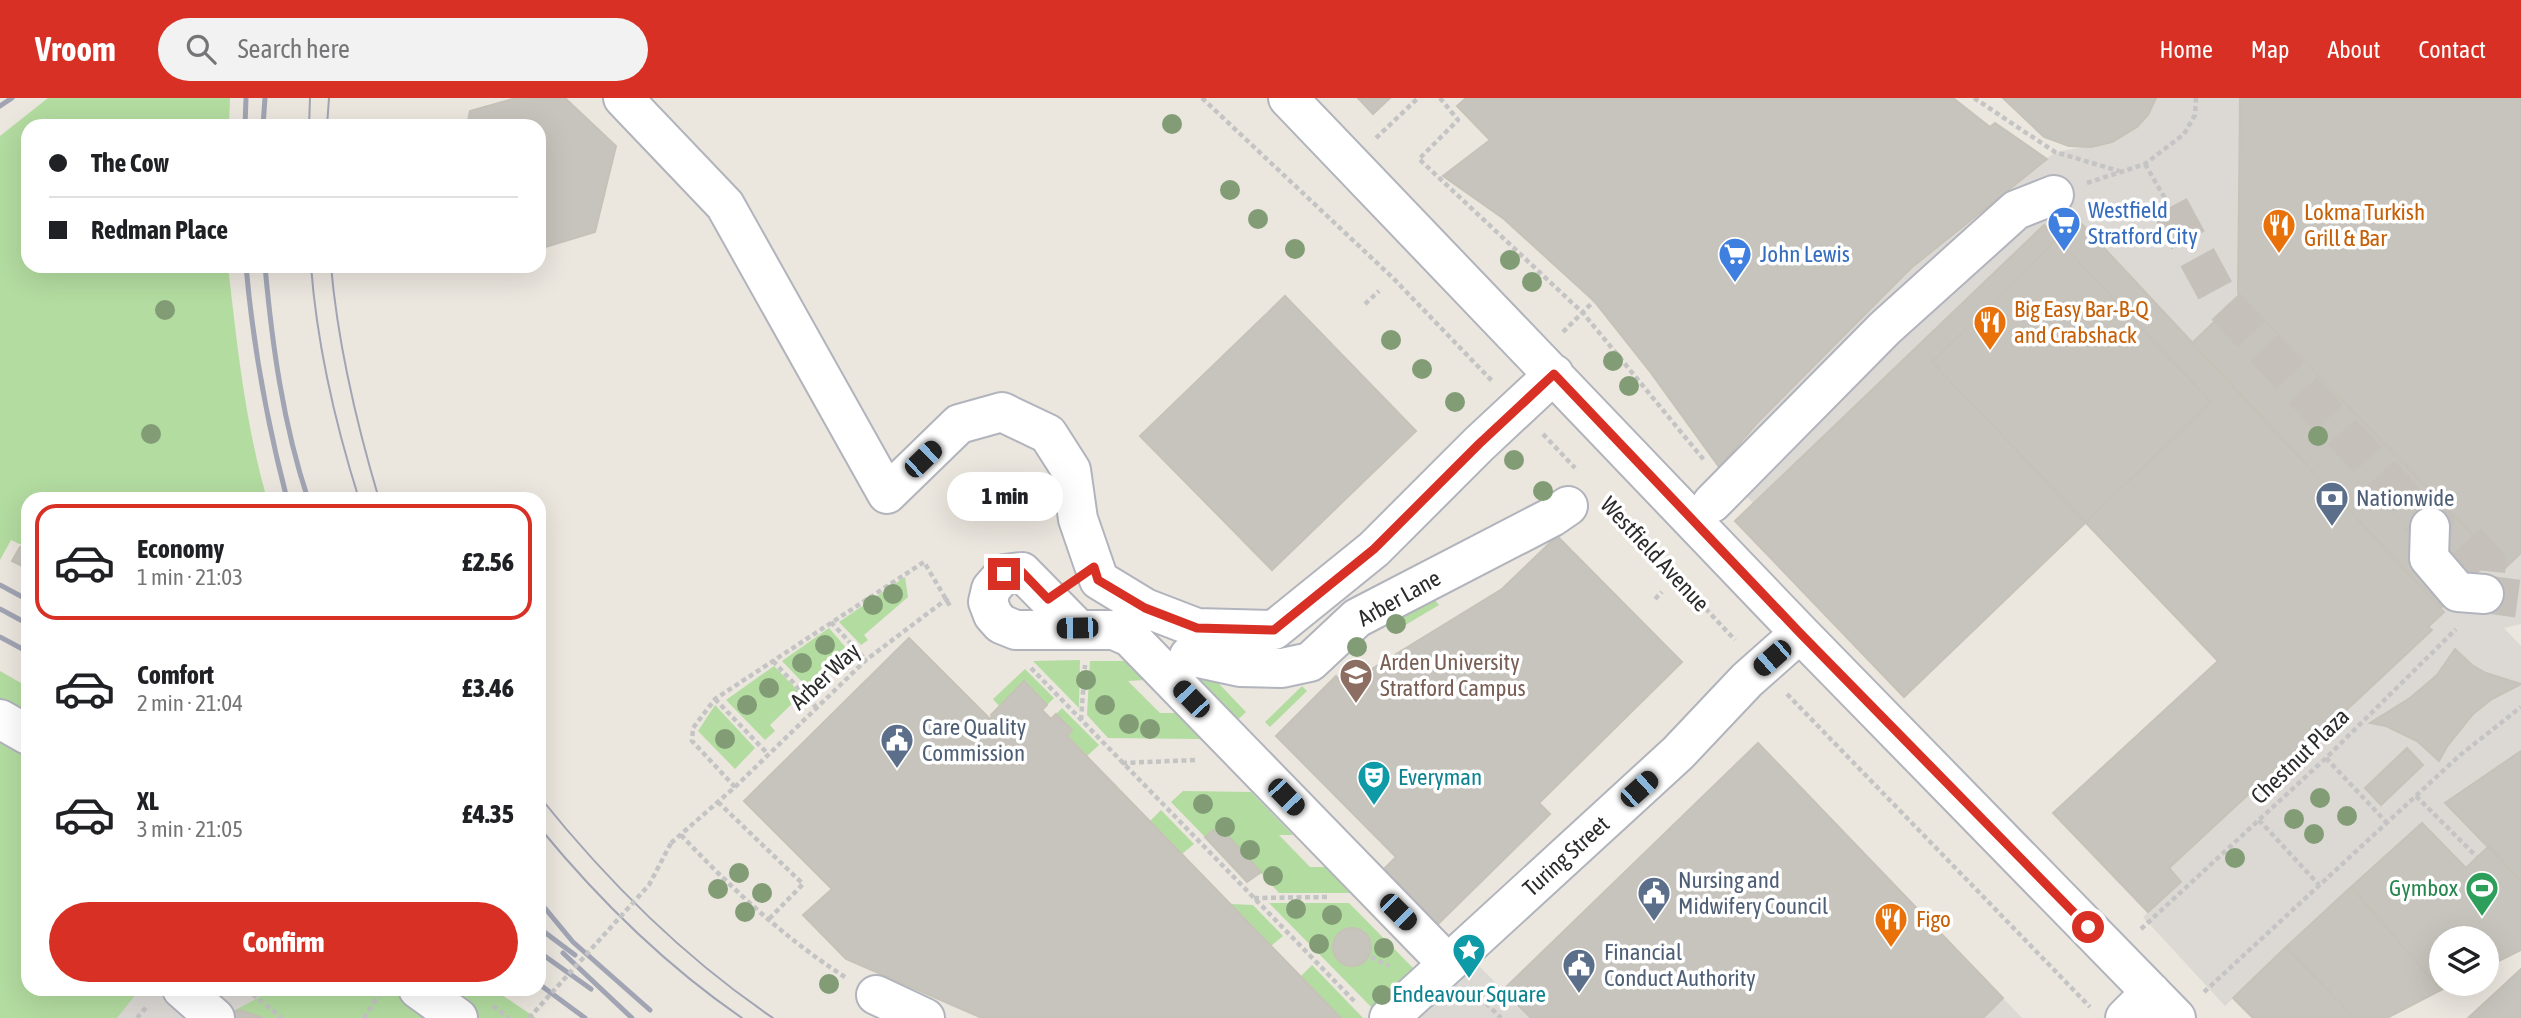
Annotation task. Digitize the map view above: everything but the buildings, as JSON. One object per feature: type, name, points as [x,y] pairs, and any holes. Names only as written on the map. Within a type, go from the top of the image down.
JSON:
[{"type":"street","points":[[623,98],[725,205],[887,494],[959,424],[1002,412],[1048,434],[1071,470],[1078,519],[1098,580],[1145,608],[1197,628],[1274,630],[1374,549],[1554,374]]},
{"type":"street","points":[[1288,98],[1800,633],[2148,1008]]},
{"type":"street","points":[[1710,484],[2016,210],[2054,195]]},
{"type":"street","name":"Arber Lane","points":[[1189,656],[1240,667],[1282,668],[1310,663],[1357,618],[1552,517],[1584,494]]},
{"type":"street","points":[[2430,527],[2429,558],[2458,592],[2484,594]]},
{"type":"street","points":[[1048,599],[1094,567]]},
{"type":"street","points":[[1081,644],[1048,599],[1022,572],[1004,574],[991,589],[988,602],[993,615],[1000,624],[1016,630],[1081,644],[1114,630],[1130,637],[1447,963]]},
{"type":"street","name":"Turing Street","points":[[1375,1013],[1447,963],[1678,753],[1761,667],[1800,633]]},
{"type":"street","points":[[0,719],[21,731]]},
{"type":"street","points":[[887,988],[925,1018]]},
{"type":"street","points":[[190,996],[215,1018]]},
{"type":"street","points":[[428,996],[458,1018]]},
{"type":"path","name":"Westfield Avenue","points":[[1202,98],[1393,278],[1518,408],[1584,494],[1657,559],[1761,667],[2148,1008]]},
{"type":"path","points":[[1374,140],[1418,98]]},
{"type":"path","points":[[1440,98],[1458,120],[1419,159],[1583,313],[1703,457],[1710,484]]},
{"type":"path","points":[[1975,98],[2055,152],[2119,171]]},
{"type":"path","points":[[2054,195],[2145,164],[2185,134],[2195,115],[2196,98]]},
{"type":"path","points":[[2145,164],[2170,207]]},
{"type":"path","points":[[1365,304],[1379,291]]},
{"type":"path","points":[[1565,330],[1594,300]]},
{"type":"path","name":"Arber Way","points":[[529,1018],[649,885],[671,844],[735,787],[866,660],[946,599],[924,562],[831,622]]},
{"type":"path","points":[[1655,599],[1662,592]]},
{"type":"path","name":"Chestnut Plaza","points":[[2132,937],[2326,758],[2466,619],[2484,594]]},
{"type":"path","points":[[735,787],[692,741],[693,728],[715,699],[831,622],[866,660]]},
{"type":"path","points":[[1081,644],[1082,720]]},
{"type":"path","points":[[773,661],[816,707]]},
{"type":"path","points":[[1030,667],[1254,898],[1375,1013]]},
{"type":"path","points":[[715,699],[768,754]]},
{"type":"path","points":[[2148,1008],[2319,885],[2459,756],[2521,707]]},
{"type":"path","points":[[1122,763],[1247,758]]},
{"type":"path","points":[[2326,758],[2387,823]]},
{"type":"path","points":[[2416,796],[2477,858]]},
{"type":"path","points":[[718,802],[803,884],[769,918]]},
{"type":"path","points":[[2259,820],[2319,885]]},
{"type":"path","points":[[681,835],[730,886],[810,953],[887,988]]},
{"type":"path","points":[[1254,898],[1382,896]]},
{"type":"path","points":[[1473,990],[1501,1018]]},
{"type":"path","points":[[255,996],[282,1018]]},
{"type":"path","points":[[365,1018],[378,996]]},
{"type":"green space","points":[[48,98],[230,98],[229,119],[21,119]]},
{"type":"green space","points":[[21,119],[21,273],[229,273],[247,412],[265,492],[21,492],[21,545],[11,540],[0,560],[0,136]]},
{"type":"green space","points":[[905,577],[908,597],[864,635],[868,640],[861,645],[839,622]]},
{"type":"green space","points":[[1435,600],[1439,605],[1392,633],[1387,625]]},
{"type":"green space","points":[[829,628],[847,649],[806,686],[782,661]]},
{"type":"green space","points":[[1080,660],[1079,708],[1033,661]]},
{"type":"green space","points":[[1090,661],[1126,661],[1145,680],[1128,681],[1160,713],[1176,713],[1201,739],[1108,738],[1087,715]]},
{"type":"green space","points":[[1168,662],[1199,663],[1246,712],[1230,727]]},
{"type":"green space","points":[[774,666],[806,699],[801,704],[797,699],[770,725],[775,731],[765,740],[726,700]]},
{"type":"green space","points":[[1025,669],[1054,698],[1047,705],[1024,682],[999,706],[993,699]]},
{"type":"green space","points":[[0,671],[21,683],[21,996],[503,996],[536,1018],[0,1018]]},
{"type":"green space","points":[[1302,686],[1307,691],[1270,727],[1265,722]]},
{"type":"green space","points":[[715,705],[755,748],[735,769],[698,731]]},
{"type":"green space","points":[[1062,708],[1099,745],[1087,756],[1067,736],[1072,730],[1056,714]]},
{"type":"green space","points":[[1183,791],[1251,792],[1293,835],[1279,835],[1310,867],[1325,867],[1350,893],[1279,893],[1219,827],[1205,837],[1171,802]]},
{"type":"green space","points":[[1161,810],[1194,844],[1182,854],[1150,821]]},
{"type":"green space","points":[[1269,903],[1349,903],[1420,975],[1379,1015]]},
{"type":"green space","points":[[1231,904],[1253,905],[1283,936],[1271,946]]},
{"type":"green space","points":[[1312,965],[1363,1018],[1341,1018],[1301,976]]},
{"type":"shaded area","points":[[2156,98],[2240,98],[2238,293],[2505,568],[2521,553],[2521,624],[2504,628],[2521,646],[2521,751],[2445,803],[2489,846],[2466,868],[2422,823],[2225,1006],[2143,917],[2181,882],[2169,868],[2320,728],[2324,731],[2432,631],[2428,627],[2443,612],[2077,219],[1768,519],[1719,467],[1758,422],[1911,268],[2055,152],[2111,142],[2137,127],[2148,115]]},
{"type":"shaded area","name":"Endeavour Square","points":[[1469,956],[1531,1018],[1403,1018]]},
{"type":"shaded area","points":[[134,996],[259,996],[220,1018],[117,1018]]},
{"type":"shaded area","points":[[2003,998],[2022,1018],[1983,1018]]},
{"type":"tunnel","points":[[2170,207],[2222,303],[2430,527],[2460,533],[2487,563],[2484,594],[2521,599]]},
{"type":"tram line","points":[[309,119],[310,98]]},
{"type":"tram line","points":[[328,119],[329,98]]},
{"type":"tram line","points":[[312,273],[328,384],[357,492]]},
{"type":"tram line","points":[[332,273],[349,384],[377,492]]},
{"type":"tram line","points":[[546,804],[619,888],[648,916],[708,970],[773,1018]]},
{"type":"tram line","points":[[546,835],[634,930],[686,976],[742,1018]]},
{"type":"railway","points":[[0,106],[12,98]]},
{"type":"railway","points":[[245,119],[246,98]]},
{"type":"railway","points":[[264,119],[265,98]]},
{"type":"railway","points":[[247,273],[262,383],[285,492]]},
{"type":"railway","points":[[266,273],[280,384],[306,492]]},
{"type":"railway","points":[[0,585],[21,596]]},
{"type":"railway","points":[[0,609],[21,620]]},
{"type":"railway","points":[[0,637],[21,648]]},
{"type":"railway","points":[[546,909],[573,942],[650,1010]]},
{"type":"railway","points":[[546,933],[575,955]]},
{"type":"railway","points":[[563,953],[632,1018]]},
{"type":"railway","points":[[546,957],[591,989]]},
{"type":"railway","points":[[546,989],[585,1018]]},
{"type":"place","name":"Westfield Stratford City","points":[[2064,253]]},
{"type":"place","name":"Lokma Turkish Grill & Bar","points":[[2279,255]]},
{"type":"place","name":"John Lewis","points":[[1735,284]]},
{"type":"place","name":"Big Easy Bar-B-Q and Crabshack","points":[[1990,352]]},
{"type":"place","name":"Nationwide","points":[[2332,528]]},
{"type":"place","name":"Arden University Stratford Campus","points":[[1356,705]]},
{"type":"place","name":"Care Quality Commission","points":[[897,770]]},
{"type":"place","name":"Everyman","points":[[1374,807]]},
{"type":"place","name":"Gymbox","points":[[2482,918]]},
{"type":"place","name":"Nursing and Midwifery Council","points":[[1654,923]]},
{"type":"place","name":"Figo","points":[[1891,949]]},
{"type":"place","name":"Endeavour Square","points":[[1469,980]]},
{"type":"place","name":"Financial Conduct Authority","points":[[1579,995]]},
{"type":"route","points":[[1004,574],[1022,572],[1048,599],[1094,567],[1098,580],[1145,608],[1197,628],[1274,630],[1374,549],[1554,374],[1800,633],[2088,927]]}]
